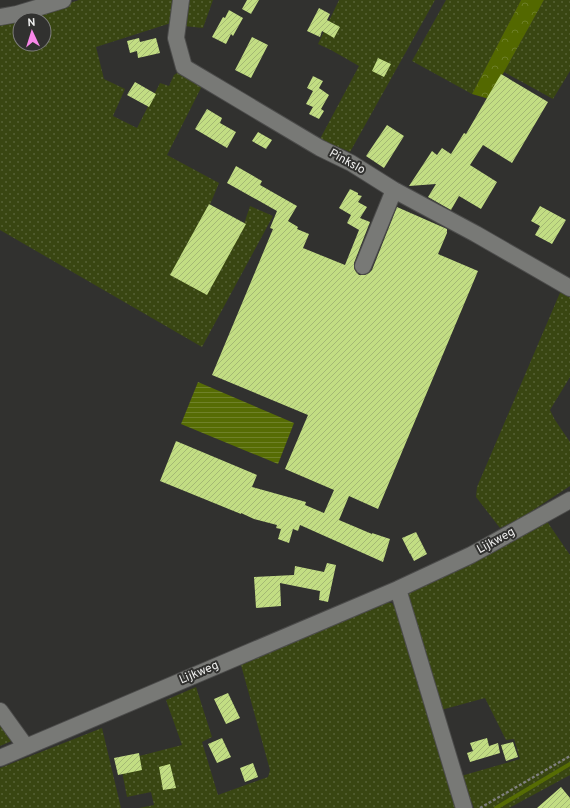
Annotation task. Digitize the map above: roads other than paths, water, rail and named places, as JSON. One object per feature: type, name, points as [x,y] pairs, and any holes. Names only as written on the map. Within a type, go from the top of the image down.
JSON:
[{"type":"street","points":[[0,17],[18,14],[63,0]]},
{"type":"street","name":"Pinkslo","points":[[181,0],[176,38],[184,66],[320,148],[351,163],[394,190],[476,234],[570,288]]},
{"type":"street","points":[[363,266],[394,190]]},
{"type":"street","name":"Lijkweg","points":[[0,758],[398,589],[471,555],[570,500]]},
{"type":"street","points":[[398,589],[464,808]]},
{"type":"street","points":[[0,711],[26,747]]},
{"type":"waterway","points":[[496,808],[570,764]]}]
